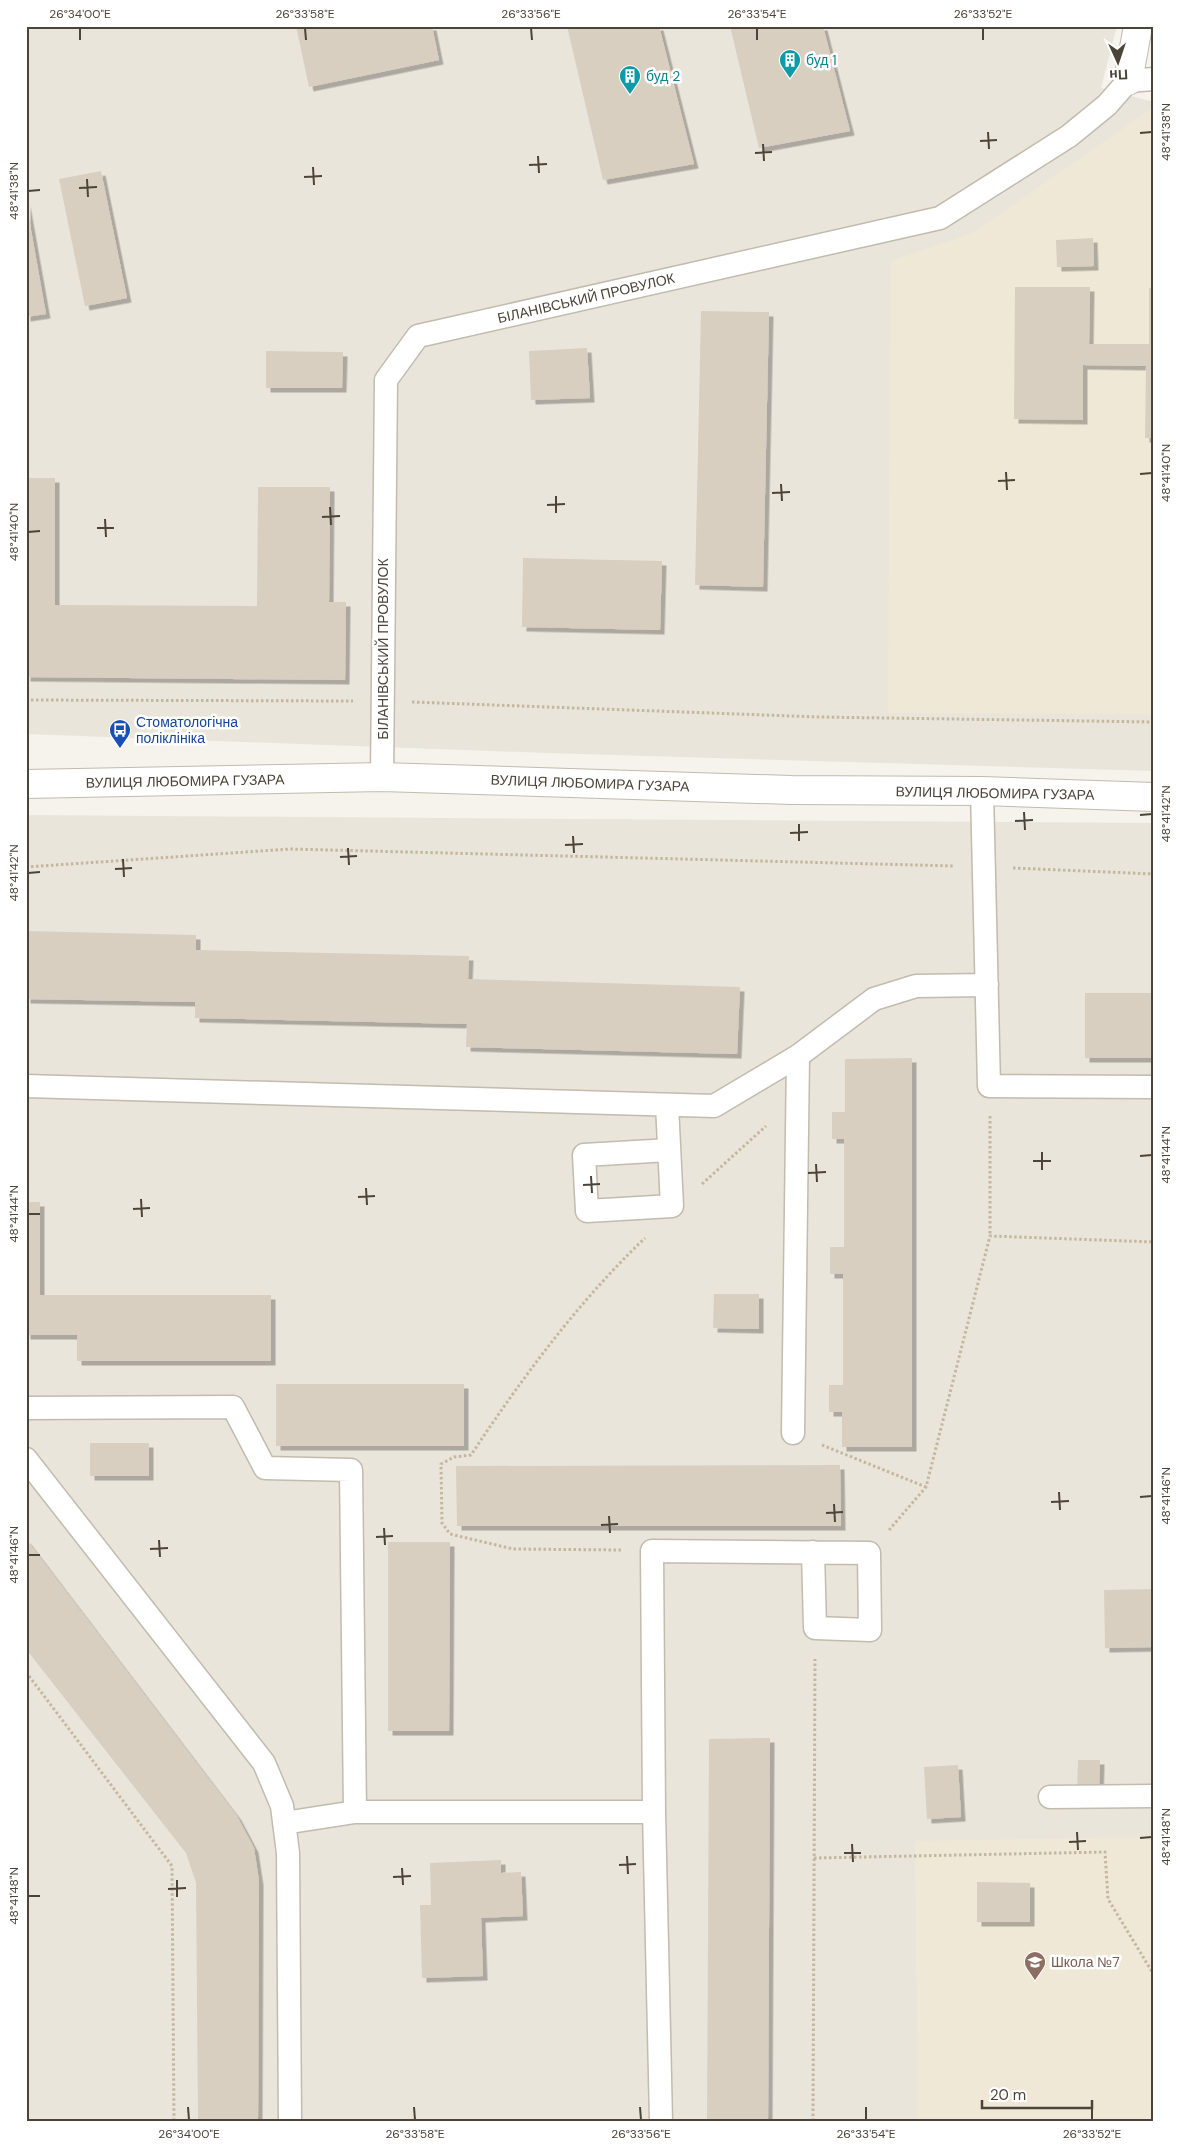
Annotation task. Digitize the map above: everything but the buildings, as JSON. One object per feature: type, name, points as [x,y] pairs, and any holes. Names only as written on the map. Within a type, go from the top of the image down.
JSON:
[{"type":"street","points":[[1138,26],[1141,80]]},
{"type":"street","name":"ВУЛИЦЯ ЛЮБОМИРА ГУЗАРА","points":[[26,784],[382,777],[792,790],[982,791],[1154,797]]},
{"type":"lane","name":"БІЛАНІВСЬКИЙ ПРОВУЛОК","points":[[382,777],[386,380],[418,336],[940,218],[1068,136],[1141,80]]},
{"type":"lane","points":[[982,791],[990,1086],[1154,1086]]},
{"type":"lane","points":[[26,1086],[714,1106],[798,1056],[835,1026],[874,999],[916,986],[987,985]]},
{"type":"lane","points":[[793,1433],[798,1056]]},
{"type":"lane","points":[[667,1105],[672,1206],[587,1211],[584,1155],[669,1150]]},
{"type":"lane","points":[[26,1408],[232,1407],[265,1468],[351,1470],[354,1812]]},
{"type":"lane","points":[[26,1459],[264,1763],[282,1806],[288,1853],[290,2121]]},
{"type":"lane","points":[[661,2121],[654,1812],[652,1551],[813,1552],[869,1553],[870,1630],[816,1628],[813,1552]]},
{"type":"lane","points":[[1050,1797],[1154,1796]]},
{"type":"lane","points":[[284,1824],[354,1812],[654,1812]]},
{"type":"path","points":[[26,700],[382,701],[819,718],[1154,722]]},
{"type":"path","points":[[26,868],[290,849],[984,867],[1154,874]]},
{"type":"path","points":[[869,1553],[926,1486],[990,1236],[990,1086]]},
{"type":"path","points":[[700,1187],[798,1096]]},
{"type":"path","points":[[990,1236],[1154,1242]]},
{"type":"path","points":[[646,1238],[585,1301],[518,1387],[471,1455],[454,1457],[441,1464],[442,1523],[450,1534],[513,1549],[652,1551]]},
{"type":"path","points":[[793,1433],[926,1486]]},
{"type":"path","points":[[813,2121],[816,1628]]},
{"type":"path","points":[[26,1672],[172,1866],[174,2121]]},
{"type":"path","points":[[814,1858],[1105,1852],[1108,1899],[1154,1975]]},
{"type":"shaded area","points":[[26,26],[1117,26],[1101,88],[1154,102],[1154,771],[547,753],[26,734]]},
{"type":"shaded area","points":[[1154,107],[1154,714],[888,713],[891,261],[973,233]]},
{"type":"shaded area","points":[[26,815],[1154,823],[1154,2121],[26,2121]]},
{"type":"shaded area","name":"Школа №7","points":[[1154,1837],[1154,2121],[918,2121],[915,1841]]},
{"type":"place","name":"буд 1","points":[[790,79]]},
{"type":"place","name":"буд 2","points":[[630,95]]},
{"type":"place","name":"Стоматологічна поліклініка","points":[[120,749]]},
{"type":"place","name":"Школа №7","points":[[1035,1981]]}]
